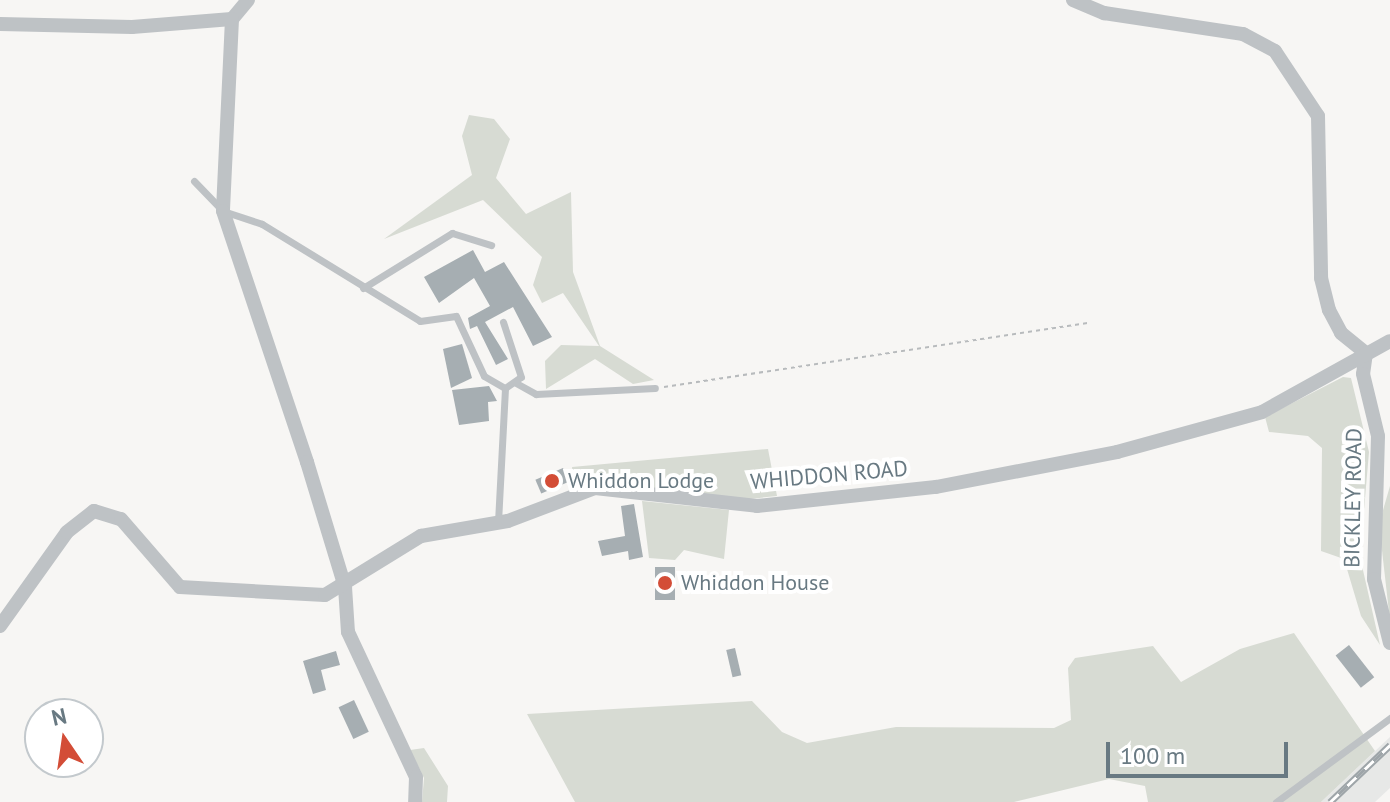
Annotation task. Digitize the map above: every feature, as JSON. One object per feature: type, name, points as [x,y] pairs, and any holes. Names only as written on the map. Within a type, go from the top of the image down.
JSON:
[{"type":"street","points":[[248,0],[232,19],[223,211],[345,587],[348,632],[416,777],[415,802]]},
{"type":"street","points":[[1073,0],[1104,13],[1243,34],[1275,51],[1318,116],[1321,278],[1329,310],[1341,333],[1366,353]]},
{"type":"street","points":[[0,24],[132,27],[232,19]]},
{"type":"street","name":"WHIDDON ROAD","points":[[0,626],[67,532],[94,511],[121,519],[180,587],[325,595],[345,587],[421,536],[498,522],[595,488],[757,506],[936,487],[1069,463],[1262,412],[1390,341]]},
{"type":"street","name":"BICKLEY ROAD","points":[[1366,353],[1363,374],[1378,436],[1374,579],[1390,643]]},
{"type":"lane","points":[[194,181],[223,211],[262,224],[420,321],[456,316],[484,376],[505,388]]},
{"type":"lane","points":[[363,288],[452,233],[491,245]]},
{"type":"lane","points":[[503,322],[521,377],[505,388]]},
{"type":"lane","points":[[516,383],[536,394],[655,388]]},
{"type":"lane","points":[[498,522],[505,388]]},
{"type":"lane","points":[[1276,802],[1390,718]]},
{"type":"path","points":[[655,388],[1089,323]]},
{"type":"shaded area","points":[[469,115],[494,119],[510,139],[496,178],[526,214],[571,192],[573,272],[600,346],[654,380],[633,384],[595,359],[546,389],[545,361],[561,345],[599,346],[563,293],[542,303],[533,285],[542,257],[483,200],[384,239],[472,175],[462,136]]},
{"type":"shaded area","points":[[1343,377],[1351,378],[1369,452],[1360,557],[1380,645],[1361,616],[1344,559],[1321,551],[1322,448],[1308,436],[1269,432],[1265,417]]},
{"type":"shaded area","points":[[768,449],[777,496],[740,500],[574,487],[572,467]]},
{"type":"shaded area","points":[[1390,486],[1390,621],[1379,524]]},
{"type":"shaded area","points":[[642,501],[729,510],[724,559],[684,550],[675,560],[649,558]]},
{"type":"shaded area","points":[[1294,633],[1375,751],[1321,802],[1148,802],[1145,786],[1109,779],[1014,802],[575,802],[527,714],[752,701],[782,732],[807,743],[896,727],[1054,728],[1071,720],[1068,668],[1075,658],[1153,646],[1181,682],[1240,649]]},
{"type":"shaded area","points":[[1390,737],[1390,788],[1375,802],[1321,802]]},
{"type":"shaded area","points":[[424,748],[448,786],[447,802],[422,802],[424,778],[410,750]]},
{"type":"building","points":[[473,250],[485,272],[504,262],[552,337],[533,346],[513,307],[485,322],[508,359],[496,365],[477,326],[470,329],[468,318],[490,306],[474,278],[439,303],[424,277]]},
{"type":"building","points":[[462,344],[472,378],[451,388],[443,349]]},
{"type":"building","points":[[489,386],[497,401],[488,402],[489,421],[459,425],[452,390]]},
{"type":"building","name":"Whiddon Lodge","points":[[563,468],[569,482],[541,494],[535,480]]},
{"type":"building","points":[[634,504],[643,557],[629,560],[628,551],[602,556],[598,541],[625,536],[621,506]]},
{"type":"building","name":"Whiddon House","points":[[655,567],[675,567],[675,600],[655,600]]},
{"type":"building","points":[[1349,645],[1374,677],[1361,688],[1336,655]]},
{"type":"building","points":[[735,648],[741,675],[733,677],[726,650]]},
{"type":"building","points":[[336,651],[340,665],[321,670],[326,690],[313,694],[303,661]]},
{"type":"building","points":[[354,700],[369,732],[353,739],[339,707]]},
{"type":"railway","points":[[1330,802],[1390,745]]},
{"type":"place","name":"Whiddon Lodge","points":[[552,481]]},
{"type":"place","name":"Whiddon House","points":[[665,583]]}]
